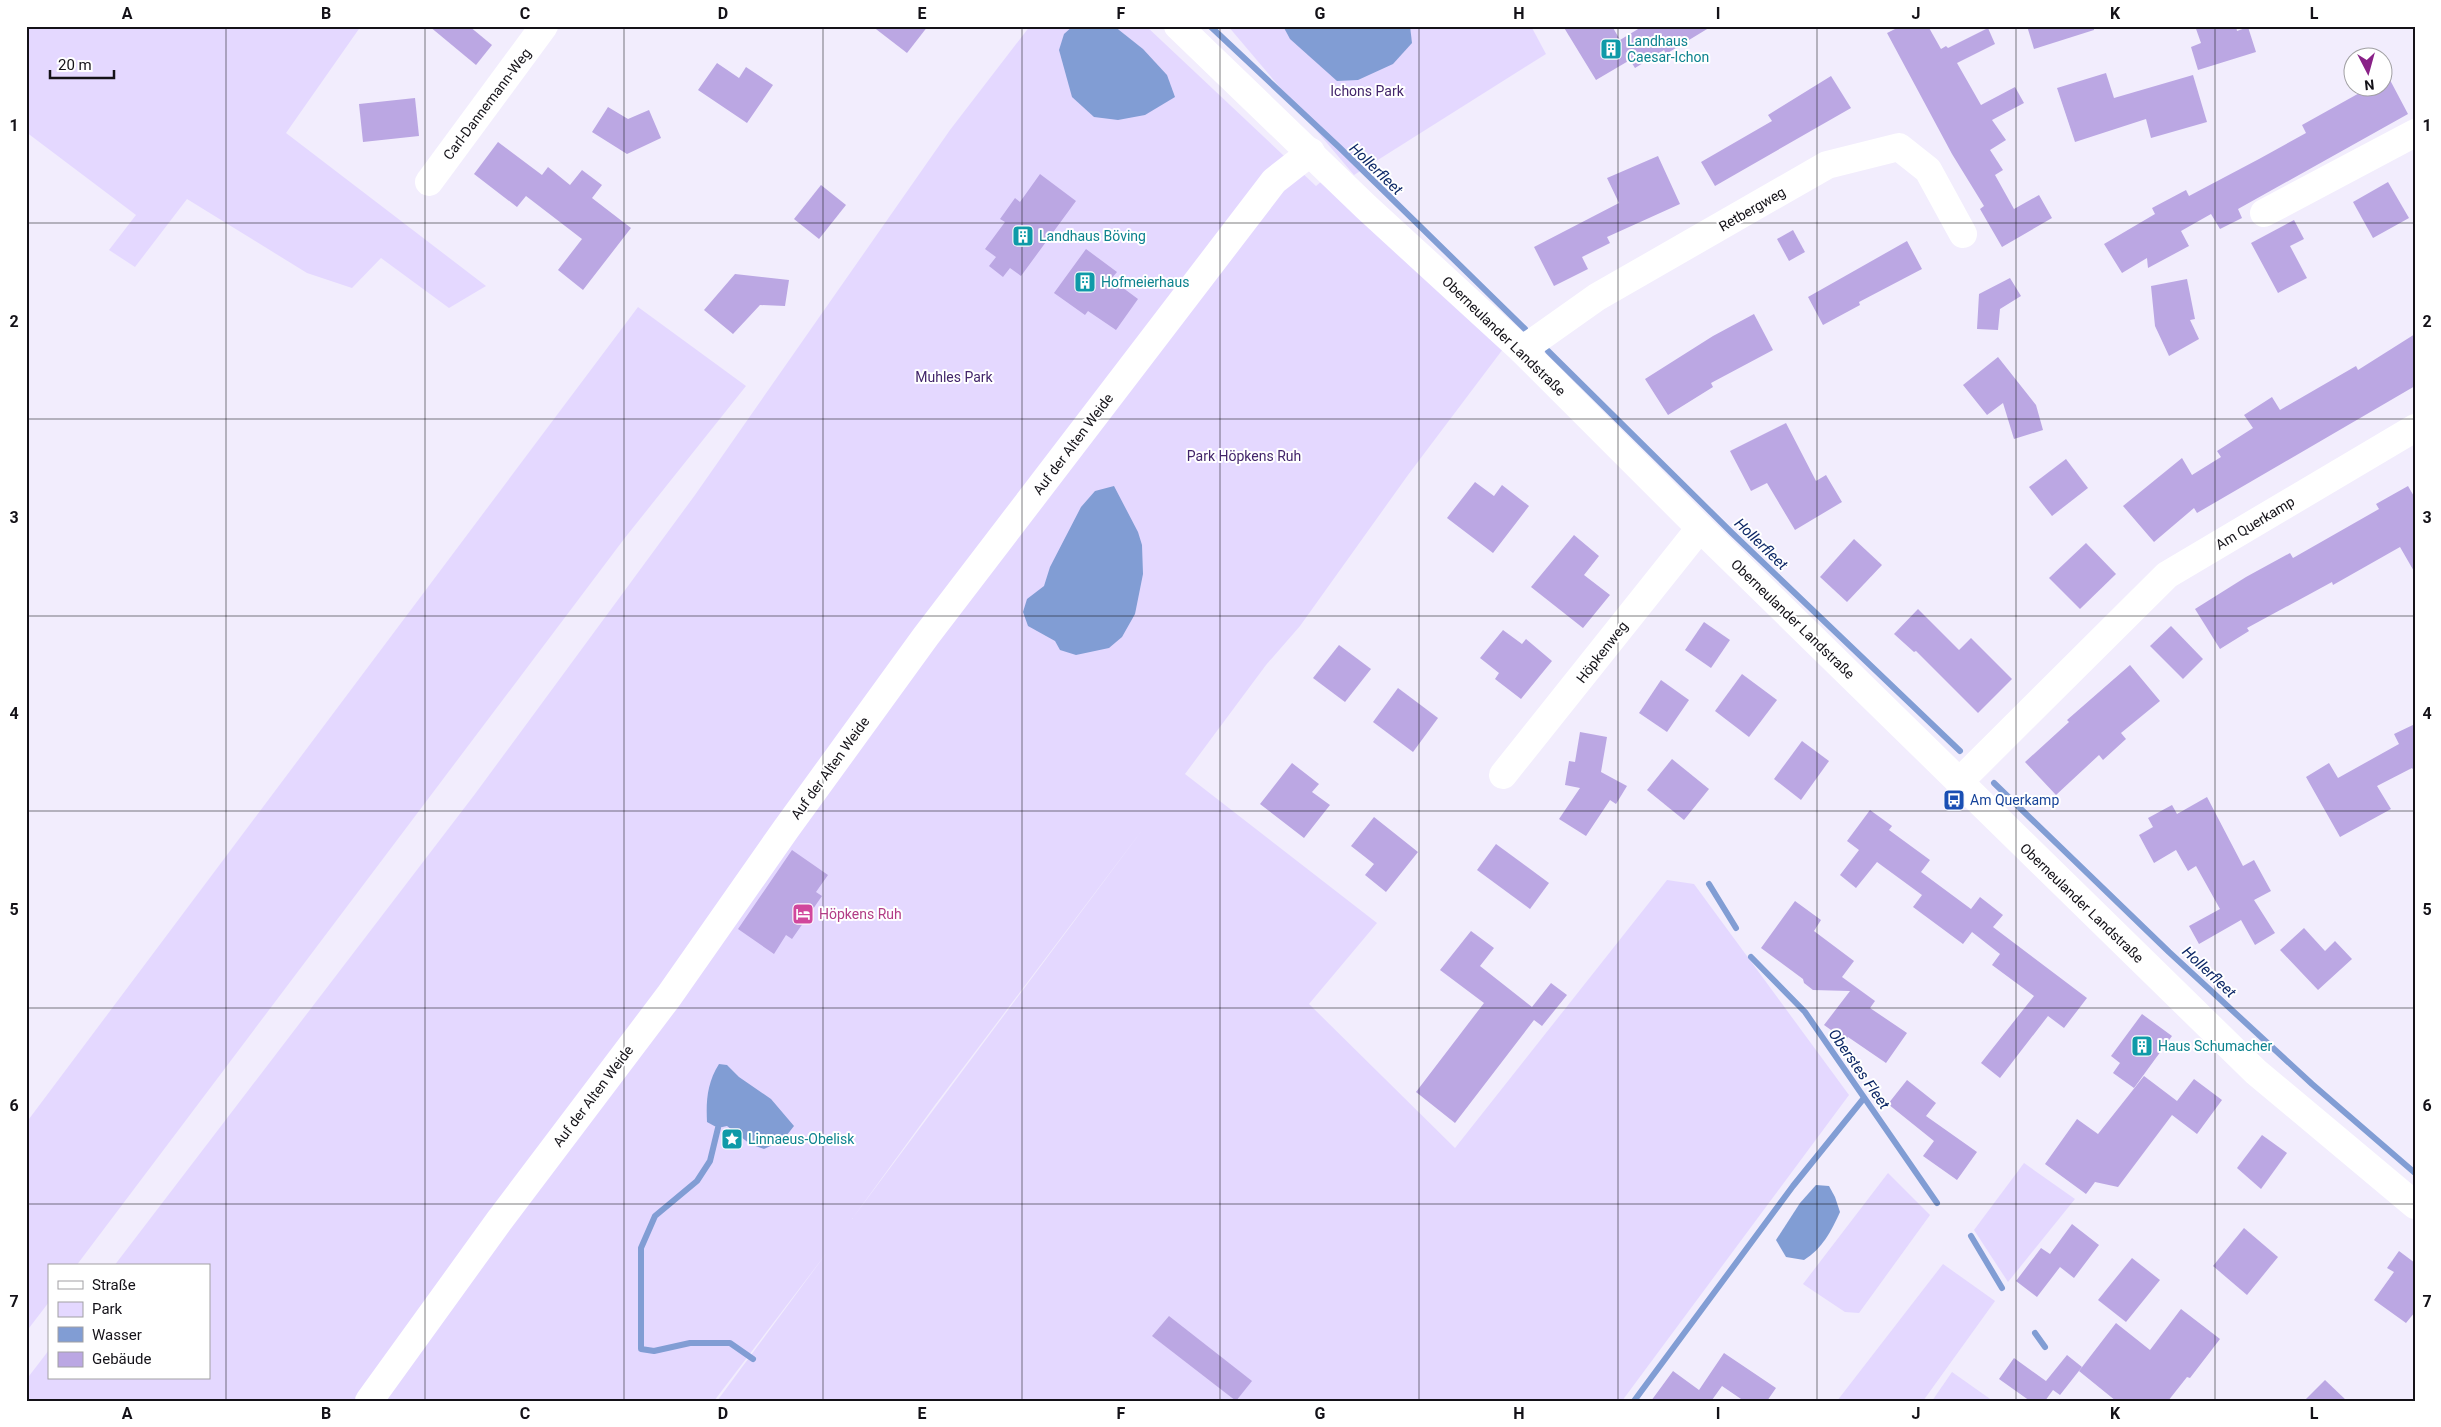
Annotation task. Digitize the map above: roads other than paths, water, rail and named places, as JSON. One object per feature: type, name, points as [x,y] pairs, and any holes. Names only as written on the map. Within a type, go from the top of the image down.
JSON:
[{"type":"street","name":"Carl-Dannemann-Weg","points":[[429,182],[544,26]]},
{"type":"street","name":"Oberneulander Landstraße","points":[[1178,26],[1366,207],[1522,350],[1700,528],[2256,1072],[2415,1205]]},
{"type":"street","points":[[2264,213],[2415,133]]},
{"type":"street","name":"Retbergweg","points":[[1522,350],[1597,296],[1827,166],[1872,154],[1899,147],[1928,170],[1962,234]]},
{"type":"street","name":"Auf der Alten Weide","points":[[369,1401],[499,1221],[669,996],[798,813],[956,595],[1274,181],[1311,152]]},
{"type":"street","name":"Am Querkamp","points":[[1959,782],[2167,575],[2415,428]]},
{"type":"street","name":"Höpkenweg","points":[[1504,776],[1700,528]]},
{"type":"water","points":[[1073,26],[1114,26],[1143,49],[1167,75],[1175,97],[1145,115],[1118,120],[1094,117],[1072,97],[1059,50],[1064,34]]},
{"type":"water","points":[[1283,26],[1410,26],[1412,43],[1393,64],[1358,80],[1337,81],[1290,39]]},
{"type":"water","points":[[1114,486],[1138,532],[1142,545],[1143,574],[1135,614],[1122,637],[1109,648],[1076,655],[1060,650],[1055,641],[1028,626],[1023,612],[1027,599],[1044,586],[1050,567],[1081,507],[1095,491]]},
{"type":"water","points":[[719,1064],[727,1065],[739,1077],[771,1099],[794,1126],[783,1140],[764,1149],[750,1144],[727,1126],[718,1128],[707,1122],[708,1092]]},
{"type":"water","points":[[1816,1185],[1829,1186],[1840,1212],[1826,1239],[1810,1256],[1804,1260],[1786,1257],[1776,1240],[1800,1203]]},
{"type":"waterway","name":"Hollerfleet","points":[[1210,26],[1340,148],[1525,329]]},
{"type":"waterway","name":"Hollerfleet","points":[[1548,351],[1732,533],[1960,751]]},
{"type":"waterway","name":"Hollerfleet","points":[[1994,783],[2169,952],[2312,1084],[2415,1173]]},
{"type":"waterway","name":"Oberstes Fleet","points":[[1709,884],[1736,928]]},
{"type":"waterway","name":"Oberstes Fleet","points":[[1751,957],[1805,1012],[1937,1203]]},
{"type":"waterway","points":[[1634,1401],[1793,1186],[1864,1098]]},
{"type":"waterway","points":[[718,1128],[710,1161],[697,1181],[655,1216],[641,1248],[641,1349],[654,1351],[690,1343],[730,1343],[753,1359]]},
{"type":"waterway","name":"Oberstes Fleet","points":[[1971,1236],[2002,1288]]},
{"type":"waterway","name":"Oberstes Fleet","points":[[2035,1333],[2045,1347]]},
{"type":"place","name":"Landhaus Caesar-Ichon","points":[[1611,49]]},
{"type":"place","name":"Landhaus Böving","points":[[1023,236]]},
{"type":"place","name":"Hofmeierhaus","points":[[1085,282]]},
{"type":"place","name":"Am Querkamp","points":[[1954,800]]},
{"type":"place","name":"Höpkens Ruh","points":[[803,914]]},
{"type":"place","name":"Haus Schumacher","points":[[2142,1046]]},
{"type":"place","name":"Linnaeus-Obelisk","points":[[732,1139]]},
{"type":"park label","name":"Ichons Park","points":[[1367,91]]},
{"type":"park label","name":"Muhles Park","points":[[954,377]]},
{"type":"park label","name":"Park Höpkens Ruh","points":[[1244,456]]}]
